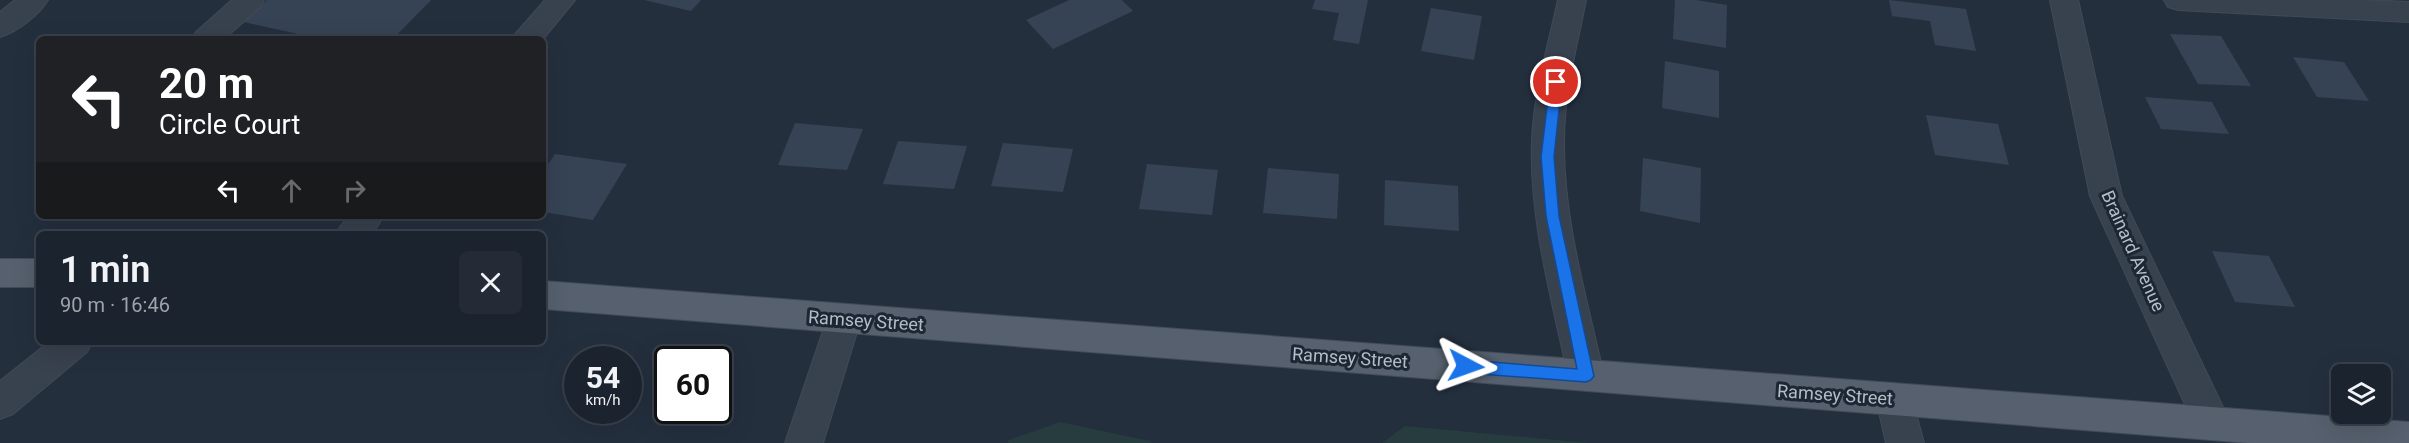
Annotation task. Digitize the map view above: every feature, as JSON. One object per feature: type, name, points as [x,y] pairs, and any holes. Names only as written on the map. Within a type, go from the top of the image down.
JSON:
[{"type":"main road","points":[[0,273],[36,273]]},
{"type":"main road","name":"Ramsey Street","points":[[546,295],[2409,439]]},
{"type":"street","points":[[0,27],[34,0]]},
{"type":"street","points":[[209,36],[250,0]]},
{"type":"street","points":[[529,36],[561,0]]},
{"type":"street","points":[[1572,0],[1552,103],[1548,157],[1552,216],[1586,376]]},
{"type":"street","name":"Brainard Avenue","points":[[2064,0],[2106,196],[2212,423]]},
{"type":"street","points":[[2178,0],[2409,12]]},
{"type":"street","points":[[355,231],[365,219]]},
{"type":"street","points":[[804,443],[844,319]]},
{"type":"street","points":[[0,403],[70,345]]},
{"type":"street","points":[[1894,399],[1905,443]]},
{"type":"green space","points":[[1060,422],[1151,443],[1008,443],[1009,440]]},
{"type":"green space","points":[[1405,426],[1588,443],[1382,443]]},
{"type":"building","points":[[267,0],[431,0],[396,36],[307,36],[244,22]]},
{"type":"building","points":[[644,0],[701,0],[691,11]]},
{"type":"building","points":[[1069,0],[1122,0],[1133,11],[1053,49],[1026,20]]},
{"type":"building","points":[[1315,0],[1368,0],[1359,44],[1333,40],[1339,13],[1312,9]]},
{"type":"building","points":[[1675,0],[1696,0],[1727,5],[1726,48],[1673,39]]},
{"type":"building","points":[[1889,0],[1966,9],[1976,51],[1935,45],[1930,21],[1892,16]]},
{"type":"building","points":[[1431,8],[1482,16],[1474,60],[1421,51]]},
{"type":"building","points":[[2170,34],[2221,36],[2251,86],[2198,84]]},
{"type":"building","points":[[2293,57],[2344,62],[2369,101],[2317,97]]},
{"type":"building","points":[[1665,61],[1719,71],[1719,118],[1662,108]]},
{"type":"building","points":[[2145,97],[2212,102],[2229,134],[2161,129]]},
{"type":"building","points":[[1926,115],[1998,124],[2009,165],[1935,155]]},
{"type":"building","points":[[795,123],[863,129],[847,170],[778,165]]},
{"type":"building","points":[[898,141],[967,146],[954,189],[883,184]]},
{"type":"building","points":[[1003,143],[1073,149],[1063,192],[991,186]]},
{"type":"building","points":[[555,154],[627,164],[593,220],[546,212],[546,168]]},
{"type":"building","points":[[1643,158],[1701,168],[1700,223],[1640,211]]},
{"type":"building","points":[[1147,164],[1218,170],[1212,215],[1139,209]]},
{"type":"building","points":[[1268,168],[1339,174],[1337,219],[1263,213]]},
{"type":"building","points":[[1385,180],[1458,186],[1459,231],[1384,225]]},
{"type":"building","points":[[2212,251],[2269,256],[2295,307],[2235,302]]},
{"type":"route","points":[[1466,366],[1586,376],[1552,216],[1548,157],[1556,82]]}]
